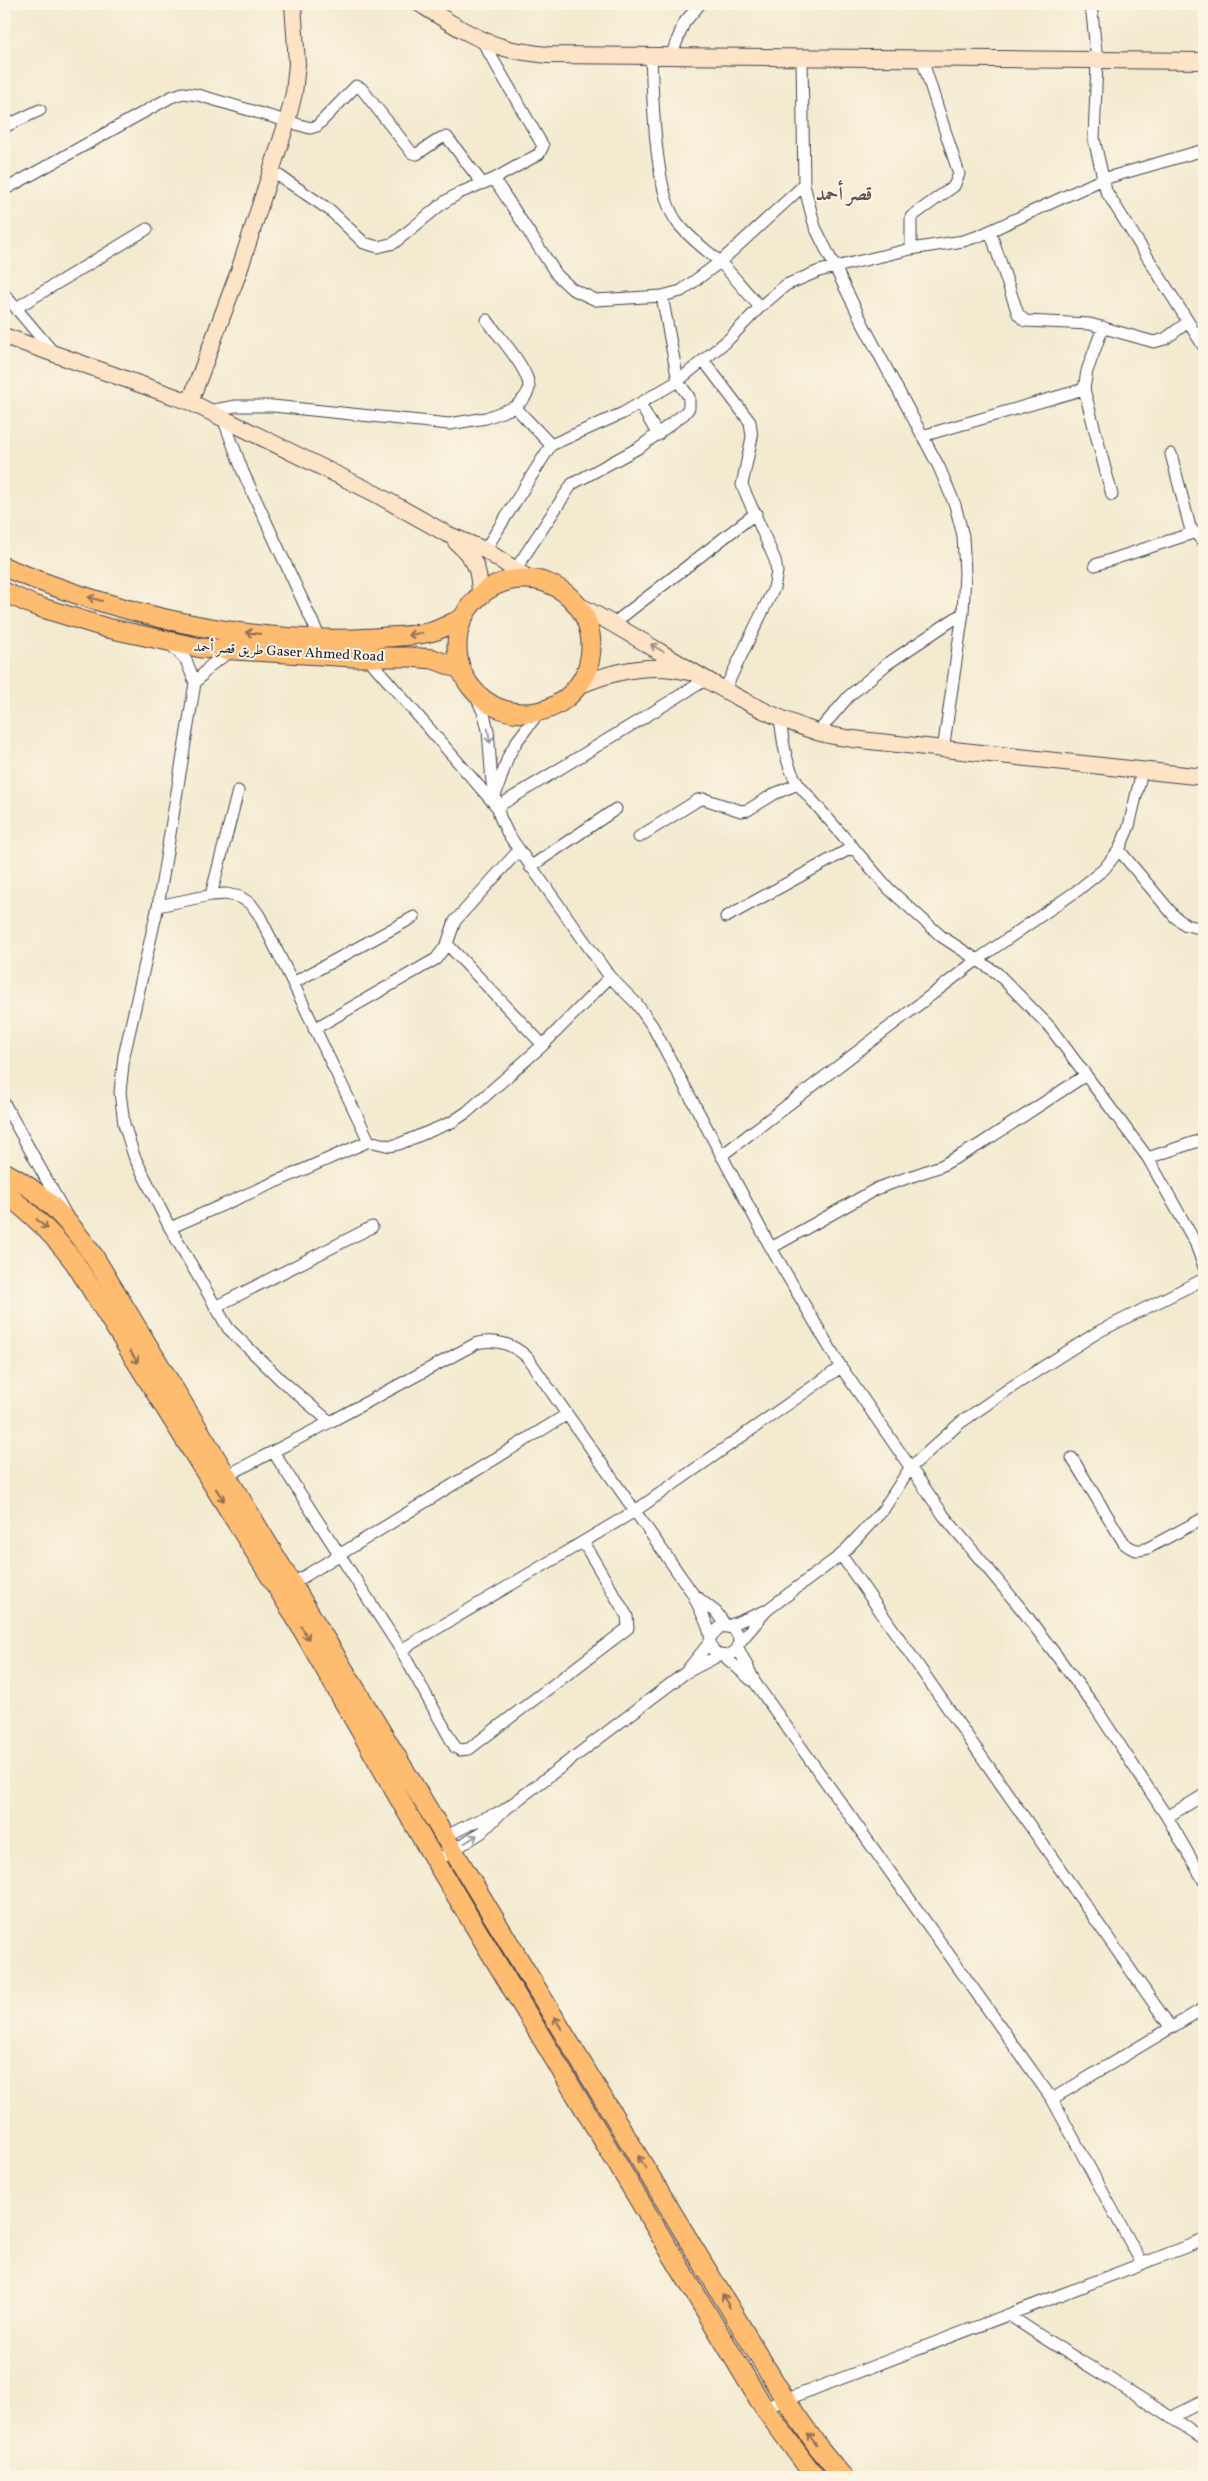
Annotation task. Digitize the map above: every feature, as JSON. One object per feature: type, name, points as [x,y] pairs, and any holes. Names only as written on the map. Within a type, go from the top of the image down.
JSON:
[{"type":"main road","name":"طريق قصر أحمد Gaser Ahmed Road","points":[[4,567],[47,585],[140,612],[218,629],[291,638],[355,639],[407,635],[433,631],[462,619]]},
{"type":"main road","points":[[522,574],[556,586],[578,605],[589,629],[591,654],[587,671],[568,698],[540,711],[522,713],[504,710],[487,702],[473,690],[460,669],[456,652],[457,635],[469,605],[480,594],[495,584],[522,574]]},
{"type":"main road","name":"طريق قصر أحمد Gaser Ahmed Road","points":[[4,592],[33,604],[107,628],[168,642],[233,650],[433,659],[460,669]]},
{"type":"main road","points":[[4,1172],[42,1196],[70,1222],[94,1255],[786,2401],[843,2475]]},
{"type":"main road","points":[[4,1193],[23,1207],[54,1235],[75,1263],[293,1614],[431,1854],[764,2408],[816,2477]]},
{"type":"main road","points":[[606,2144],[624,2133]]},
{"type":"street","points":[[190,402],[239,271],[287,122],[298,64],[293,4]]},
{"type":"street","points":[[420,4],[459,29],[481,39],[506,48],[547,55],[1204,61]]},
{"type":"street","points":[[671,56],[684,24],[700,4]]},
{"type":"street","points":[[1087,4],[1092,13],[1097,60],[1094,139],[1106,191],[1204,347]]},
{"type":"street","points":[[272,171],[331,211],[364,243],[378,247],[394,243],[443,203],[482,183],[494,180],[539,154],[543,146],[481,39]]},
{"type":"street","points":[[651,57],[657,142],[662,184],[668,205],[676,222],[720,262],[760,307]]},
{"type":"street","points":[[802,58],[804,185],[815,227],[948,487],[960,522],[965,573],[963,613],[944,750]]},
{"type":"street","points":[[911,249],[911,217],[954,186],[959,174],[922,59]]},
{"type":"street","points":[[4,190],[171,97],[183,94],[198,95],[310,128],[317,126],[354,87],[358,86],[412,153],[420,153],[441,138],[447,137],[482,183]]},
{"type":"street","points":[[4,127],[40,110]]},
{"type":"street","points":[[485,550],[551,445],[640,404],[678,381],[704,361],[780,289],[803,276],[911,249],[963,242],[1103,180],[1204,150]]},
{"type":"street","points":[[494,180],[557,276],[572,289],[596,300],[662,296],[681,292],[720,262],[804,185]]},
{"type":"street","points":[[16,308],[147,229]]},
{"type":"street","points":[[990,231],[1020,318],[1031,322],[1079,323],[1103,327],[1154,342],[1165,339],[1188,322]]},
{"type":"street","points":[[4,294],[56,356]]},
{"type":"street","points":[[4,336],[190,402],[374,493],[447,534],[485,550],[522,574],[572,484],[640,447],[658,435],[689,408],[689,397],[678,381],[662,296]]},
{"type":"street","points":[[216,415],[236,406],[273,406],[450,424],[486,418],[516,407],[527,395],[528,380],[487,320]]},
{"type":"street","points":[[1103,327],[1087,371],[1084,389],[1112,495]]},
{"type":"street","points":[[704,361],[750,422],[752,437],[742,485],[776,560],[777,572],[774,588],[725,689]]},
{"type":"street","points":[[922,436],[1084,389]]},
{"type":"street","points":[[640,404],[658,435]]},
{"type":"street","points":[[516,407],[551,445]]},
{"type":"street","points":[[216,415],[320,638]]},
{"type":"street","points":[[1171,454],[1193,533],[1204,543]]},
{"type":"street","points":[[614,623],[756,513]]},
{"type":"street","points":[[1095,565],[1193,533]]},
{"type":"street","points":[[447,534],[472,557],[479,571],[480,594]]},
{"type":"street","points":[[578,605],[614,623],[725,689],[780,718],[818,732],[870,742],[1204,777]]},
{"type":"street","points":[[818,732],[849,696],[879,670],[963,613]]},
{"type":"street","points":[[168,642],[186,660],[195,683],[158,906],[124,1056],[120,1092],[124,1124],[134,1156],[170,1228],[228,1328],[251,1353],[330,1422]]},
{"type":"street","points":[[195,683],[211,665],[233,650]]},
{"type":"street","points":[[367,657],[496,801]]},
{"type":"street","points":[[578,686],[625,670],[646,667],[677,668],[703,677]]},
{"type":"street","points":[[496,801],[703,677]]},
{"type":"street","points":[[473,690],[484,714],[488,730],[496,801],[504,826],[530,867],[610,977],[637,1004],[653,1027],[771,1248],[841,1367],[944,1516],[1023,1611],[1095,1707],[1167,1817],[1204,1882]]},
{"type":"street","points":[[496,801],[508,757],[517,741],[540,711]]},
{"type":"street","points":[[780,718],[787,759],[791,773],[798,784],[888,889],[919,918],[997,973],[1049,1026],[1148,1158],[1195,1242],[1204,1266]]},
{"type":"street","points":[[721,1156],[977,960],[1094,878],[1119,850],[1132,817],[1142,771]]},
{"type":"street","points":[[639,837],[698,800],[704,799],[741,811],[748,810],[774,794],[798,784]]},
{"type":"street","points":[[211,894],[238,790]]},
{"type":"street","points":[[530,867],[616,809]]},
{"type":"street","points":[[726,917],[853,847]]},
{"type":"street","points":[[314,1029],[436,959],[447,944],[455,921],[519,850]]},
{"type":"street","points":[[1119,850],[1175,917],[1186,925],[1204,929]]},
{"type":"street","points":[[158,906],[211,894],[226,894],[240,897],[251,904],[259,915],[293,983],[369,1141]]},
{"type":"street","points":[[293,983],[414,917]]},
{"type":"street","points":[[447,944],[543,1045]]},
{"type":"street","points":[[170,1228],[369,1141],[390,1146],[399,1144],[452,1122],[479,1103],[543,1045],[610,977]]},
{"type":"street","points":[[771,1248],[878,1188],[941,1166],[979,1145],[1086,1075]]},
{"type":"street","points":[[4,1103],[45,1173],[70,1222]]},
{"type":"street","points":[[1148,1158],[1204,1138]]},
{"type":"street","points":[[215,1308],[372,1227]]},
{"type":"street","points":[[431,1854],[488,1828],[503,1811],[686,1673],[735,1652],[767,1610],[841,1555],[883,1510],[910,1468],[960,1423],[1098,1332],[1204,1279]]},
{"type":"street","points":[[226,1476],[274,1453],[484,1342],[501,1343],[519,1350],[526,1357],[693,1594],[715,1652],[756,1684]]},
{"type":"street","points":[[401,1650],[635,1511],[841,1367]]},
{"type":"street","points":[[292,1584],[566,1415]]},
{"type":"street","points":[[274,1453],[401,1650],[455,1747],[460,1750],[469,1749],[628,1628],[627,1616],[583,1542]]},
{"type":"street","points":[[1072,1458],[1124,1543],[1131,1548],[1142,1550],[1148,1548],[1204,1518]]},
{"type":"street","points":[[841,1555],[1171,2028]]},
{"type":"street","points":[[693,1594],[716,1612],[727,1626],[737,1632],[739,1645],[756,1684],[1052,2098],[1141,2262]]},
{"type":"street","points":[[686,1673],[716,1628],[727,1626],[767,1610]]},
{"type":"street","points":[[1167,1817],[1204,1795]]},
{"type":"street","points":[[431,1854],[450,1844]]},
{"type":"street","points":[[1052,2098],[1204,2008]]},
{"type":"street","points":[[764,2408],[1009,2315],[1141,2262],[1204,2240]]},
{"type":"street","points":[[1009,2315],[1052,2344],[1172,2417],[1204,2440]]},
{"type":"street","points":[[1172,2417],[1204,2401]]},
{"type":"district","name":"قصر أحمد","points":[[844,193]]}]
